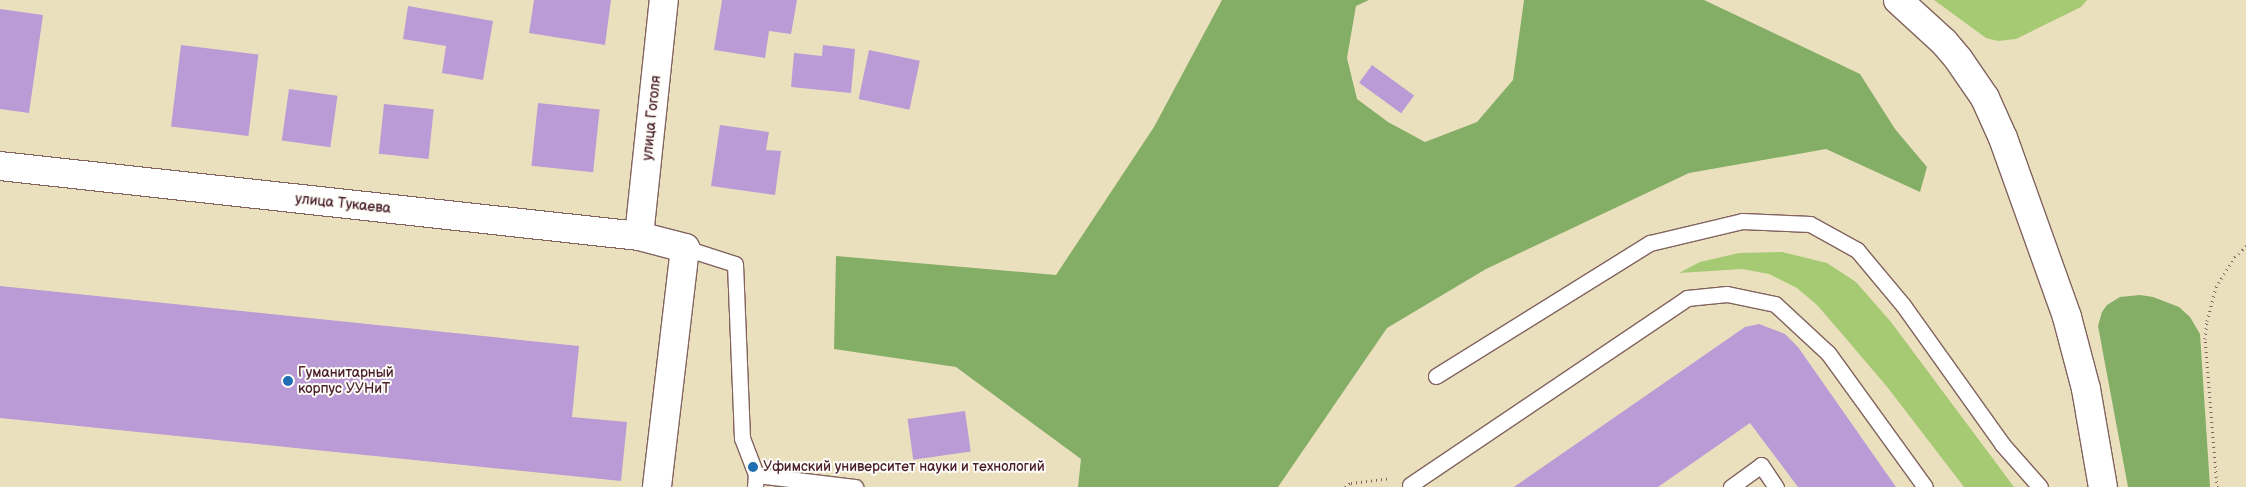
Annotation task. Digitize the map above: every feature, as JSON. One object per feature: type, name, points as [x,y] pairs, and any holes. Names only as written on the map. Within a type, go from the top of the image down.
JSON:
[{"type":"street","name":"улица Гоголя","points":[[639,236],[664,0]]},
{"type":"street","points":[[1898,0],[1926,25],[1959,60],[1975,82],[1996,122],[2049,261],[2067,317],[2086,389],[2103,487]]},
{"type":"street","name":"улица Тукаева","points":[[0,166],[639,236],[685,248]]},
{"type":"street","points":[[657,487],[685,248]]},
{"type":"lane","points":[[1436,376],[1650,243],[1742,221],[1810,224],[1857,250],[1903,305],[2002,444],[2040,487]]},
{"type":"lane","points":[[685,248],[735,264],[742,438],[755,481],[856,487]]},
{"type":"lane","points":[[1410,485],[1687,298],[1727,294],[1776,304],[1828,353],[1926,487]]},
{"type":"lane","points":[[1731,487],[1761,465],[1776,487]]},
{"type":"path","points":[[2217,487],[2205,339],[2207,321],[2216,287],[2235,257],[2246,246]]},
{"type":"path","points":[[1345,487],[1351,483],[1393,477],[1410,485]]},
{"type":"green space","points":[[1222,0],[1369,0],[1356,6],[1347,58],[1357,99],[1388,122],[1425,142],[1477,122],[1513,80],[1524,0],[1704,0],[1860,74],[1895,129],[1927,167],[1920,192],[1826,149],[1689,173],[1486,269],[1387,328],[1278,487],[1078,487],[1081,459],[956,367],[834,349],[836,256],[1056,275],[1154,127]]},
{"type":"green space","points":[[1934,0],[2087,0],[2081,7],[2016,39],[1998,41],[1986,38]]},
{"type":"green space","points":[[1782,252],[1827,263],[1856,282],[1891,322],[2014,487],[1964,487],[1888,388],[1817,305],[1797,288],[1769,274],[1742,269],[1679,273],[1700,262],[1739,253]]},
{"type":"green space","points":[[2140,295],[2153,297],[2179,307],[2190,317],[2200,334],[2210,487],[2128,487],[2098,326],[2102,312],[2107,305],[2120,297]]},
{"type":"building","points":[[534,0],[611,0],[605,45],[529,33]]},
{"type":"building","points":[[722,0],[797,0],[791,34],[769,31],[765,58],[714,50]]},
{"type":"building","points":[[408,6],[493,21],[483,80],[442,73],[446,46],[403,39]]},
{"type":"building","points":[[0,9],[43,15],[29,113],[0,109]]},
{"type":"building","points":[[181,45],[258,55],[248,136],[171,126]]},
{"type":"building","points":[[823,45],[855,49],[851,93],[791,87],[794,53],[822,56]]},
{"type":"building","points":[[869,50],[920,61],[909,110],[859,99]]},
{"type":"building","points":[[1372,65],[1414,96],[1401,113],[1359,83]]},
{"type":"building","points":[[289,89],[338,96],[330,147],[282,140]]},
{"type":"building","points":[[538,103],[600,109],[593,172],[531,166]]},
{"type":"building","points":[[384,104],[434,109],[428,159],[379,154]]},
{"type":"building","points":[[720,125],[769,132],[766,150],[781,151],[775,195],[711,186]]},
{"type":"building","name":"Гуманитарный корпус УУНиТ","points":[[0,286],[579,346],[572,417],[627,422],[621,481],[0,418]]},
{"type":"building","points":[[1759,324],[1785,334],[1798,347],[1896,487],[1798,487],[1750,423],[1658,487],[1514,487],[1745,327]]},
{"type":"building","points":[[965,411],[971,452],[913,460],[908,419]]},
{"type":"place","name":"Гуманитарный корпус УУНиТ","points":[[288,381]]},
{"type":"place","name":"Уфимский университет науки и технологий","points":[[753,467]]}]
